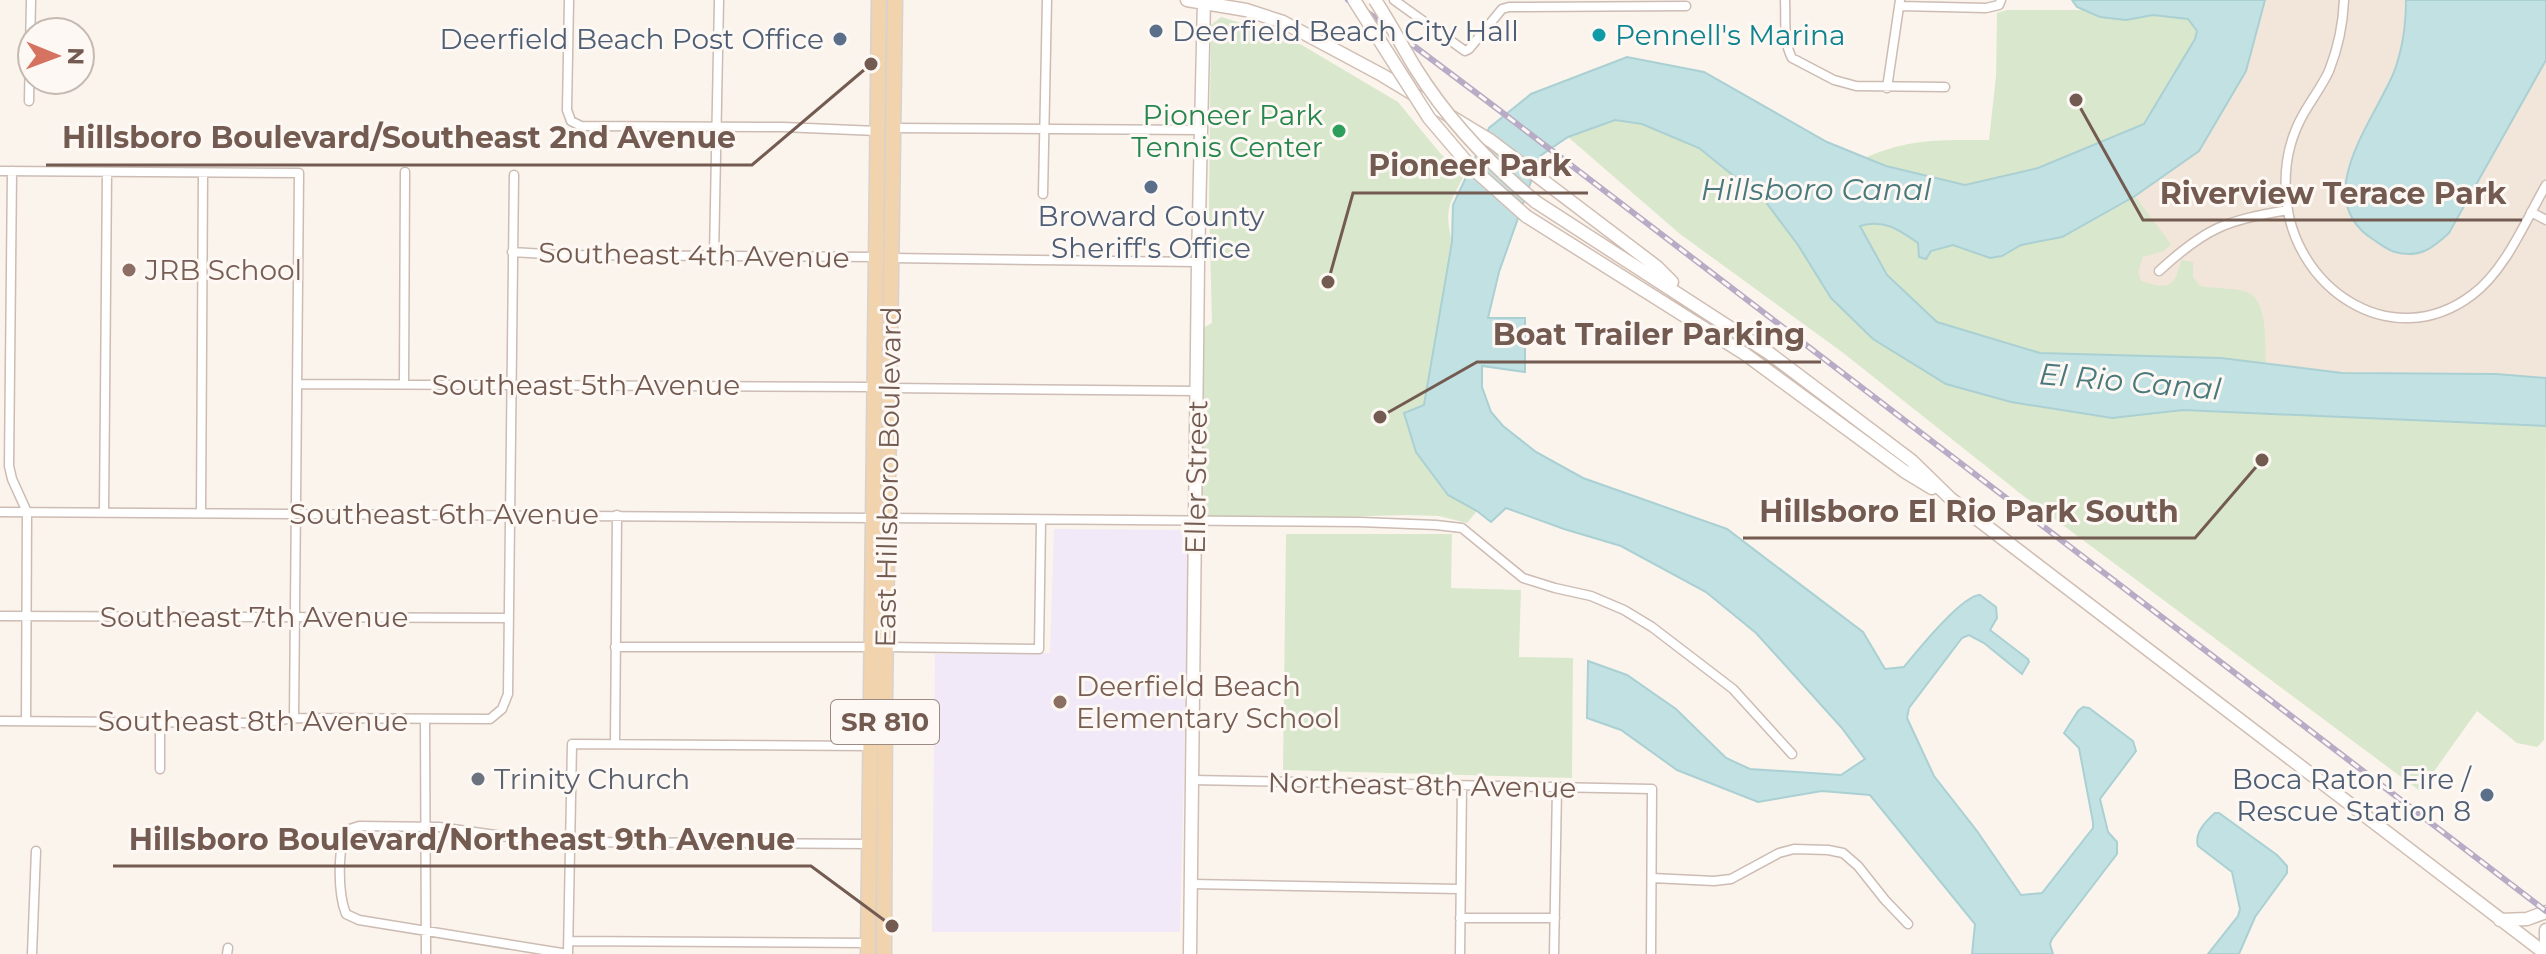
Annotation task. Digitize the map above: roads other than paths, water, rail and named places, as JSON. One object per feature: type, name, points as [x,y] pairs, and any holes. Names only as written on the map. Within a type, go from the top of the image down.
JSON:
[{"type":"main road","name":"East Hillsboro Boulevard","points":[[879,0],[877,131],[884,258]]},
{"type":"main road","name":"East Hillsboro Boulevard","points":[[868,948],[885,698],[878,647],[884,258],[893,128],[895,0]]},
{"type":"main road","points":[[1187,0],[1246,10],[1283,22],[1382,75],[1476,131],[1657,267],[1693,302]]},
{"type":"main road","points":[[1354,0],[1411,92],[1449,143],[1526,216],[1745,354],[1904,471],[1951,499],[2546,954]]},
{"type":"main road","points":[[1375,0],[1416,69],[1452,120],[1494,165],[1536,202],[1756,344],[1912,461],[1951,499]]},
{"type":"main road","name":"Eller Street","points":[[1190,954],[1204,1]]},
{"type":"main road","points":[[1663,301],[1693,302]]},
{"type":"main road","name":"East Hillsboro Boulevard","points":[[878,647],[871,680],[870,746],[884,954]]},
{"type":"main road","points":[[871,680],[878,694],[885,698]]},
{"type":"main road","points":[[2500,920],[2527,919],[2546,912]]},
{"type":"main road","points":[[2546,930],[2546,944]]},
{"type":"street","points":[[29,101],[31,0]]},
{"type":"street","points":[[569,0],[567,110],[571,121],[581,126],[877,131]]},
{"type":"street","points":[[714,257],[719,0]]},
{"type":"street","points":[[1043,194],[1047,0]]},
{"type":"street","points":[[1394,0],[1465,51],[1502,9],[1509,7],[1686,6]]},
{"type":"street","points":[[1785,0],[1788,53],[1792,58],[1834,80],[1856,86],[1945,87]]},
{"type":"street","points":[[2344,0],[2335,55],[2304,113],[2291,145],[2285,178],[2288,210],[2301,250],[2327,286],[2357,307],[2384,316],[2403,318],[2440,312],[2473,295],[2499,268],[2546,185]]},
{"type":"street","points":[[1887,88],[1900,3],[1986,8],[2000,2]]},
{"type":"street","points":[[893,128],[1200,130]]},
{"type":"street","points":[[0,171],[299,173],[294,718]]},
{"type":"street","points":[[12,171],[9,466],[27,512],[26,721]]},
{"type":"street","points":[[104,512],[107,172]]},
{"type":"street","points":[[404,384],[405,172]]},
{"type":"street","points":[[201,512],[203,173]]},
{"type":"street","points":[[508,618],[514,175]]},
{"type":"street","points":[[2159,271],[2182,249],[2210,231],[2241,219],[2288,210]]},
{"type":"street","points":[[2531,212],[2546,220]]},
{"type":"street","name":"Southeast 4th Avenue","points":[[512,252],[1198,262]]},
{"type":"street","name":"Southeast 5th Avenue","points":[[297,384],[1197,391]]},
{"type":"street","name":"Southeast 6th Avenue","points":[[0,512],[1360,522],[1462,528],[1523,578],[1591,596],[1624,610],[1652,627],[1733,689],[1792,754]]},
{"type":"street","points":[[615,743],[617,515]]},
{"type":"street","points":[[615,647],[1039,649],[1041,520]]},
{"type":"street","name":"Southeast 7th Avenue","points":[[0,616],[508,618]]},
{"type":"street","name":"Southeast 8th Avenue","points":[[0,721],[261,723],[294,718],[490,719],[502,709],[508,694],[508,618]]},
{"type":"street","points":[[425,719],[426,954]]},
{"type":"street","points":[[160,722],[160,769]]},
{"type":"street","points":[[870,746],[572,744],[569,842],[568,954],[359,920],[346,914],[341,901],[341,840],[347,830],[359,826],[424,826],[558,844],[569,842],[876,844]]},
{"type":"street","name":"Northeast 8th Avenue","points":[[1192,780],[1652,789],[1652,878]]},
{"type":"street","points":[[1460,954],[1462,786]]},
{"type":"street","points":[[1554,954],[1557,788]]},
{"type":"street","points":[[1651,954],[1652,878],[1731,879],[1779,853],[1794,849],[1843,853],[1908,924]]},
{"type":"street","points":[[32,954],[36,851]]},
{"type":"street","points":[[1191,884],[1459,889]]},
{"type":"street","points":[[1460,918],[1555,918]]},
{"type":"street","points":[[569,941],[868,948]]},
{"type":"water","name":"Hillsboro Canal","points":[[2072,0],[2265,0],[2246,71],[2199,151],[2135,196],[2062,237],[2021,245],[2002,256],[1990,258],[1953,245],[1931,251],[1926,259],[1919,257],[1918,243],[1897,230],[1876,224],[1860,226],[1887,275],[1937,322],[2040,353],[2221,358],[2342,373],[2496,374],[2546,378],[2546,426],[2183,410],[2112,418],[2011,402],[1946,384],[1873,339],[1831,298],[1798,245],[1765,201],[1699,148],[1642,124],[1615,120],[1568,137],[1540,156],[1499,272],[1488,318],[1525,318],[1525,372],[1482,366],[1482,387],[1491,412],[1503,426],[1536,452],[1583,478],[1727,529],[1863,632],[1885,669],[1904,667],[1940,625],[1972,597],[1980,595],[1996,607],[1997,618],[1990,630],[2028,659],[2022,674],[1984,643],[1969,635],[1962,638],[1909,708],[1907,718],[1934,776],[2021,895],[2042,893],[2093,828],[2079,748],[2064,733],[2078,711],[2083,707],[2089,708],[2133,741],[2136,751],[2100,799],[2108,832],[2117,842],[2117,854],[2052,939],[2053,954],[1972,954],[1975,924],[1870,795],[1822,791],[1758,802],[1677,770],[1621,730],[1587,718],[1588,661],[1627,675],[1676,709],[1726,758],[1750,769],[1841,775],[1865,759],[1841,727],[1756,633],[1706,592],[1621,546],[1506,508],[1491,522],[1448,495],[1416,452],[1404,413],[1424,405],[1452,242],[1453,205],[1489,128],[1531,94],[1627,57],[1704,72],[1827,142],[1886,166],[1965,185],[2038,168],[2144,124],[2195,39],[2197,31],[2188,19],[2153,15],[2126,20],[2100,17],[2077,7]]},
{"type":"water","points":[[2406,0],[2546,0],[2546,60],[2449,233],[2431,247],[2411,254],[2392,251],[2374,240],[2355,223],[2346,203],[2346,182],[2352,159],[2397,63]]},
{"type":"water","points":[[2215,813],[2277,855],[2287,866],[2287,873],[2255,917],[2239,954],[2208,954],[2238,916],[2240,909],[2232,872],[2198,846],[2199,832]]},
{"type":"railway","points":[[1348,0],[1495,107],[2546,911]]},
{"type":"place","name":"Deerfield Beach City Hall","points":[[1156,31]]},
{"type":"place","name":"Pennell's Marina","points":[[1599,35]]},
{"type":"place","name":"Deerfield Beach Post Office","points":[[840,39]]},
{"type":"place","name":"Hillsboro Boulevard/Southeast 2nd Avenue","points":[[871,64]]},
{"type":"place","name":"Riverview Terace Park","points":[[2076,100]]},
{"type":"place","name":"Pioneer Park Tennis Center","points":[[1339,131]]},
{"type":"place","name":"Broward County Sheriff's Office","points":[[1151,187]]},
{"type":"place","name":"JRB School","points":[[129,270]]},
{"type":"place","name":"Pioneer Park","points":[[1328,282]]},
{"type":"place","name":"Boat Trailer Parking","points":[[1380,417]]},
{"type":"place","name":"Hillsboro El Rio Park South","points":[[2262,460]]},
{"type":"place","name":"Deerfield Beach Elementary School","points":[[1060,702]]},
{"type":"place","name":"Trinity Church","points":[[478,779]]},
{"type":"place","name":"Boca Raton Fire / Rescue Station 8","points":[[2487,795]]},
{"type":"place","name":"Hillsboro Boulevard/Northeast 9th Avenue","points":[[892,926]]},
{"type":"water label","name":"El Rio Canal","points":[[2130,382]]}]
